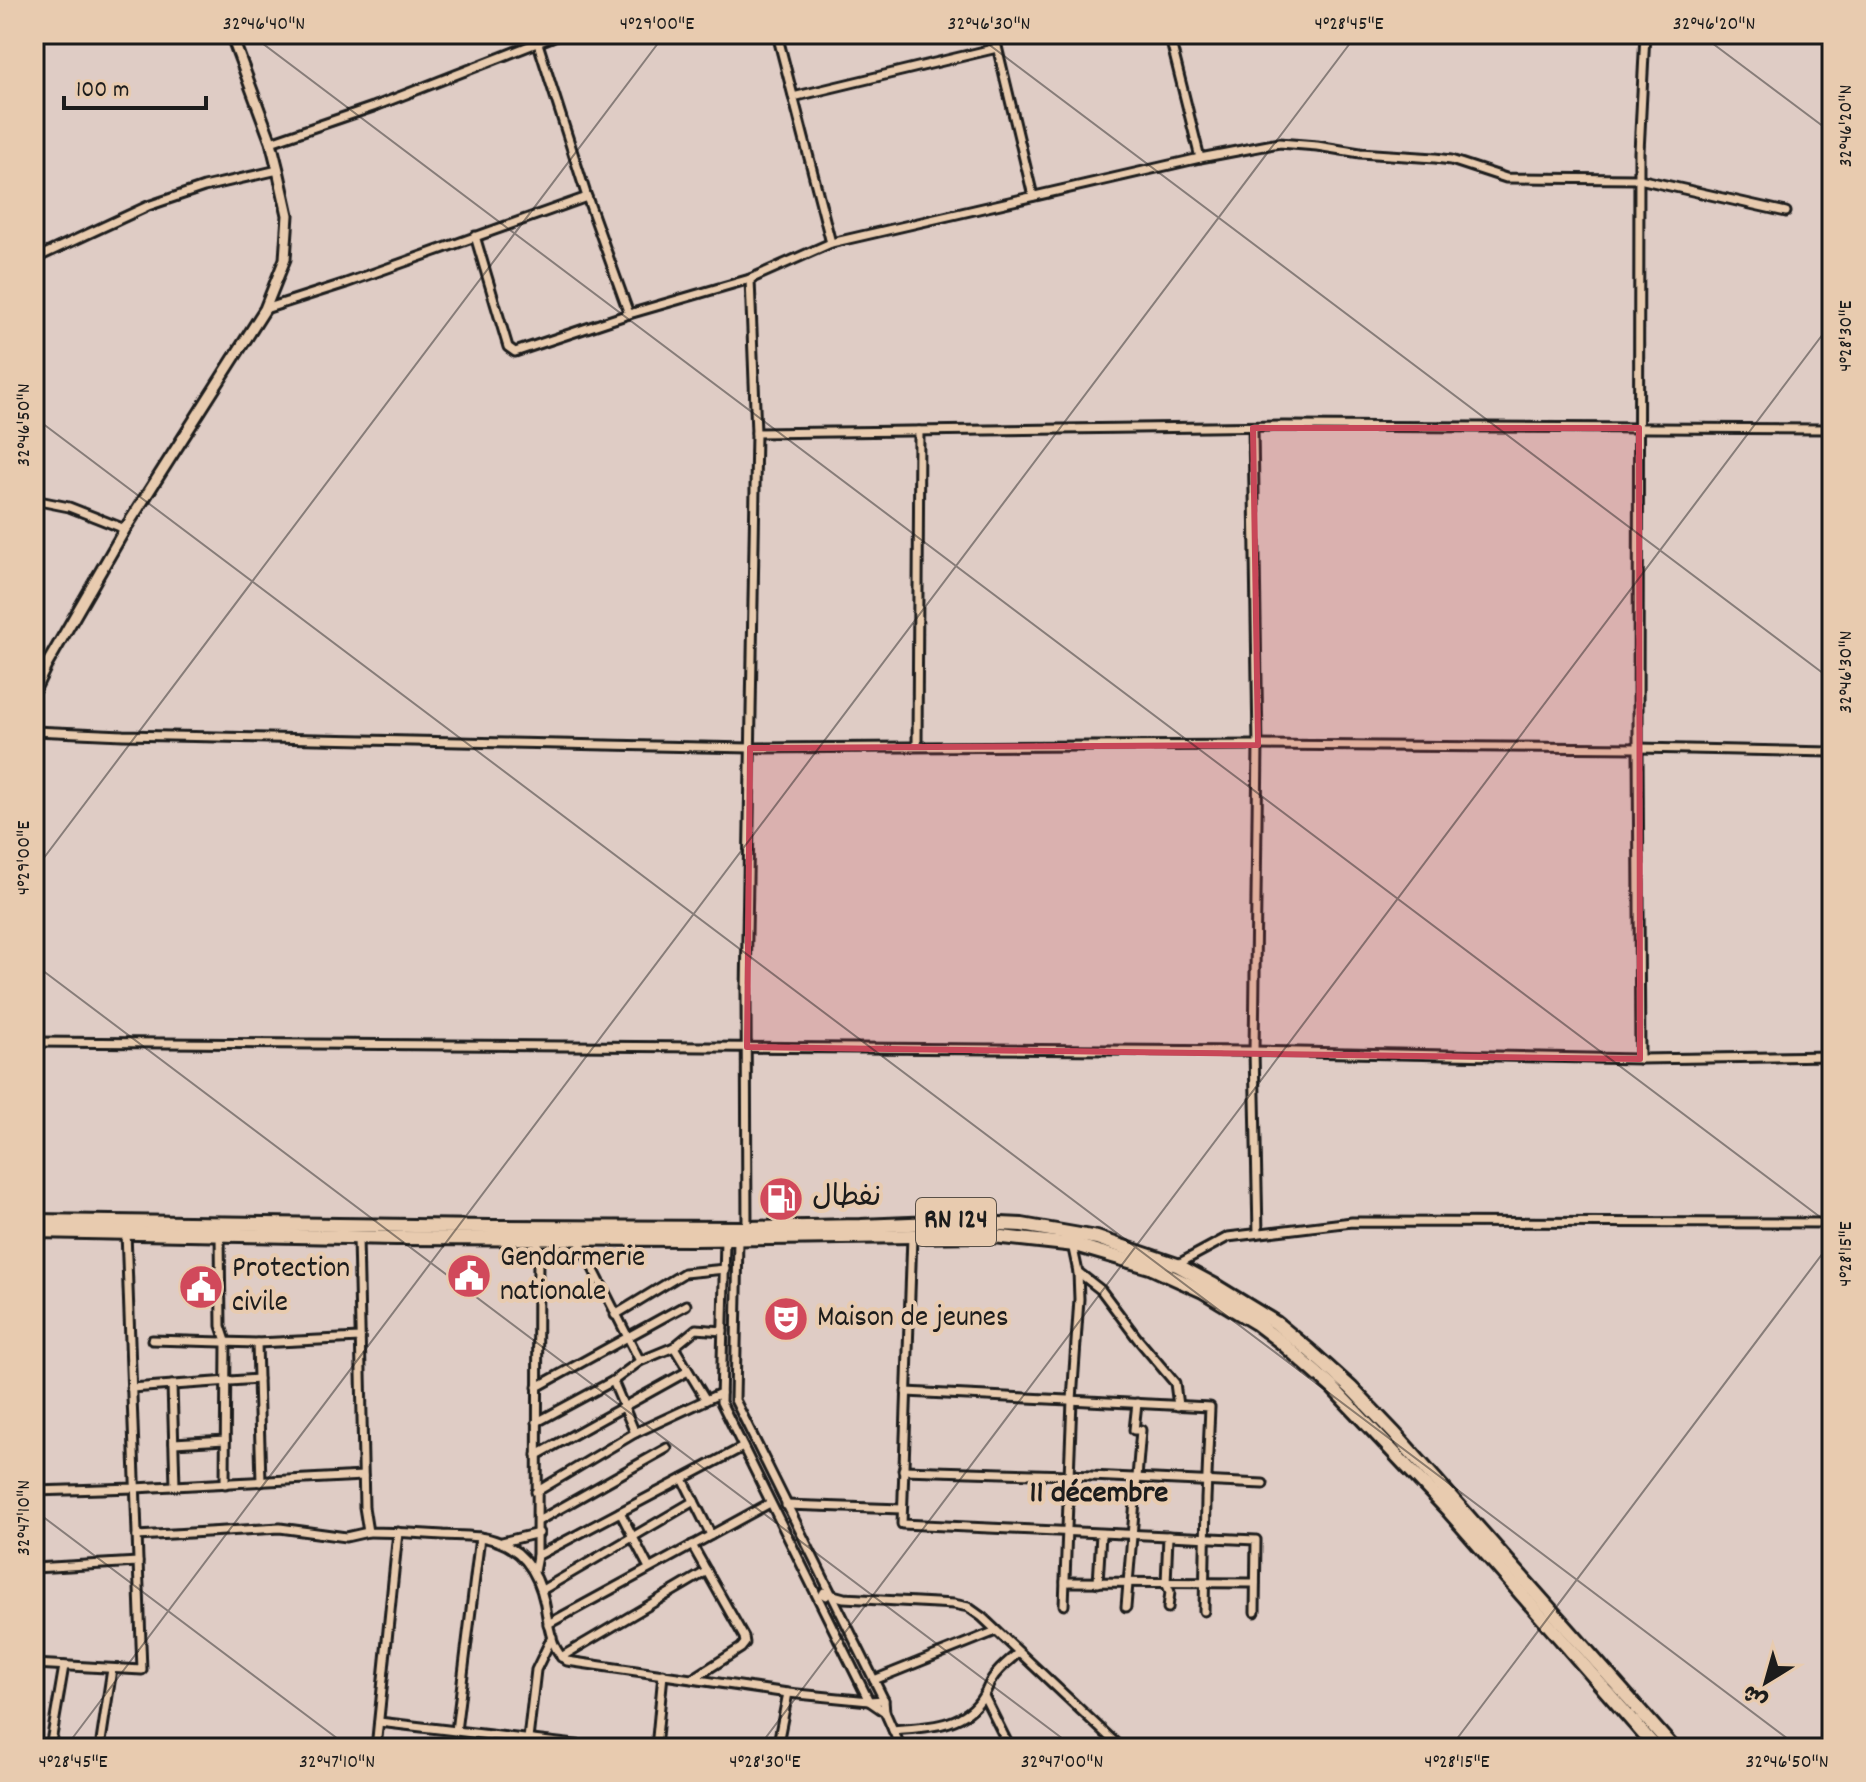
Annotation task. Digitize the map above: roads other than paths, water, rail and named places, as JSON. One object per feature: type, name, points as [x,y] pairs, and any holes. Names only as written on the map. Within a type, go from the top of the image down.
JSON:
[{"type":"main road","name":"RN 124","points":[[34,1221],[459,1227],[747,1228],[958,1222],[1022,1225],[1097,1238],[1151,1262],[1256,1323],[1346,1392]]},
{"type":"main road","name":"RN 124","points":[[34,1231],[578,1239],[984,1235],[1072,1244],[1177,1265],[1276,1323],[1310,1351],[1673,1748]]},
{"type":"main road","name":"RN 124","points":[[1428,1480],[1656,1748]]},
{"type":"street","points":[[34,691],[125,529],[265,309],[285,259],[288,215],[278,170],[271,142],[231,34]]},
{"type":"street","points":[[271,142],[373,107],[536,38],[560,34]]},
{"type":"street","points":[[777,34],[831,243]]},
{"type":"street","points":[[1015,34],[994,36],[1033,196]]},
{"type":"street","points":[[1169,34],[1200,158]]},
{"type":"street","points":[[1640,1059],[1639,179],[1645,34]]},
{"type":"street","points":[[536,38],[587,197],[629,314]]},
{"type":"street","points":[[793,97],[997,48]]},
{"type":"street","points":[[475,236],[508,347],[515,352],[629,314],[750,279],[831,243],[1200,158],[1279,143],[1451,160],[1506,178],[1639,179],[1786,212]]},
{"type":"street","points":[[34,259],[148,206],[204,187],[278,170]]},
{"type":"street","points":[[265,309],[587,197]]},
{"type":"street","points":[[747,1228],[750,748],[756,433],[750,279]]},
{"type":"street","points":[[756,433],[1284,426],[1832,429]]},
{"type":"street","points":[[1253,428],[1258,745],[1254,1051],[1258,1233]]},
{"type":"street","points":[[917,746],[919,431]]},
{"type":"street","points":[[34,500],[69,507],[125,529]]},
{"type":"street","points":[[34,731],[750,748],[1258,745],[1832,752]]},
{"type":"street","points":[[34,1042],[1254,1051],[1640,1059],[1832,1056]]},
{"type":"street","points":[[1177,1265],[1228,1237],[1352,1222],[1832,1223]]},
{"type":"street","points":[[34,1664],[142,1670],[126,1232]]},
{"type":"street","points":[[220,1234],[221,1326],[226,1341],[225,1484]]},
{"type":"street","points":[[912,1236],[902,1524],[1256,1540],[1255,1612]]},
{"type":"street","points":[[358,1237],[364,1507],[368,1532]]},
{"type":"street","points":[[534,1572],[539,1533],[536,1492],[538,1238]]},
{"type":"street","points":[[578,1239],[640,1361]]},
{"type":"street","points":[[732,1239],[725,1269],[721,1402],[770,1503],[874,1680],[901,1748]]},
{"type":"street","points":[[732,1239],[735,1400],[786,1505],[869,1701],[885,1712]]},
{"type":"street","points":[[1064,1605],[1079,1299],[1078,1272],[1072,1244]]},
{"type":"street","points":[[615,1315],[684,1273],[725,1269]]},
{"type":"street","points":[[1078,1272],[1101,1290],[1175,1383],[1178,1406]]},
{"type":"street","points":[[537,1387],[686,1305]]},
{"type":"street","points":[[537,1422],[613,1381],[640,1361],[674,1347],[696,1329],[723,1331]]},
{"type":"street","points":[[152,1340],[257,1343],[360,1338]]},
{"type":"street","points":[[257,1343],[261,1482]]},
{"type":"street","points":[[674,1347],[706,1400]]},
{"type":"street","points":[[537,1455],[688,1371]]},
{"type":"street","points":[[131,1388],[258,1379]]},
{"type":"street","points":[[613,1381],[635,1433]]},
{"type":"street","points":[[172,1385],[175,1486]]},
{"type":"street","points":[[906,1392],[1210,1407],[1204,1611]]},
{"type":"street","points":[[536,1492],[635,1433],[721,1393]]},
{"type":"street","points":[[1126,1607],[1141,1430],[1134,1430],[1137,1403]]},
{"type":"street","points":[[174,1443],[225,1440]]},
{"type":"street","points":[[537,1556],[743,1447]]},
{"type":"street","points":[[538,1521],[667,1448]]},
{"type":"street","points":[[903,1470],[1263,1484]]},
{"type":"street","points":[[34,1491],[363,1476]]},
{"type":"street","points":[[683,1479],[711,1535]]},
{"type":"street","points":[[542,1590],[694,1501]]},
{"type":"street","points":[[548,1624],[770,1503]]},
{"type":"street","points":[[786,1505],[902,1509]]},
{"type":"street","points":[[620,1512],[649,1568]]},
{"type":"street","points":[[137,1536],[280,1528],[346,1537],[368,1532],[480,1537],[501,1542],[522,1557],[534,1572],[542,1590],[557,1651],[567,1661],[788,1693],[884,1700]]},
{"type":"street","points":[[376,1748],[398,1532]]},
{"type":"street","points":[[501,1542],[539,1533]]},
{"type":"street","points":[[1098,1583],[1101,1534]]},
{"type":"street","points":[[1168,1536],[1168,1608]]},
{"type":"street","points":[[456,1731],[480,1537]]},
{"type":"street","points":[[692,1545],[745,1643],[694,1678]]},
{"type":"street","points":[[34,1568],[138,1562]]},
{"type":"street","points":[[561,1657],[707,1571]]},
{"type":"street","points":[[1065,1582],[1255,1583]]},
{"type":"street","points":[[825,1595],[968,1607],[1121,1748]]},
{"type":"street","points":[[874,1680],[996,1631]]},
{"type":"street","points":[[532,1742],[536,1670],[552,1637]]},
{"type":"street","points":[[893,1730],[942,1726],[961,1718],[973,1710],[991,1680],[1018,1653]]},
{"type":"street","points":[[50,1748],[64,1666]]},
{"type":"street","points":[[100,1748],[112,1669]]},
{"type":"street","points":[[656,1748],[663,1674]]},
{"type":"street","points":[[777,1748],[788,1693]]},
{"type":"street","points":[[984,1696],[1010,1748]]},
{"type":"street","points":[[379,1722],[601,1748]]},
{"type":"place","name":"نفطال","points":[[781,1199]]},
{"type":"place","name":"Gendarmerie nationale","points":[[469,1276]]},
{"type":"place","name":"Protection civile","points":[[201,1287]]},
{"type":"place","name":"Maison de jeunes","points":[[786,1319]]},
{"type":"district","name":"11 décembre","points":[[1099,1495]]}]
